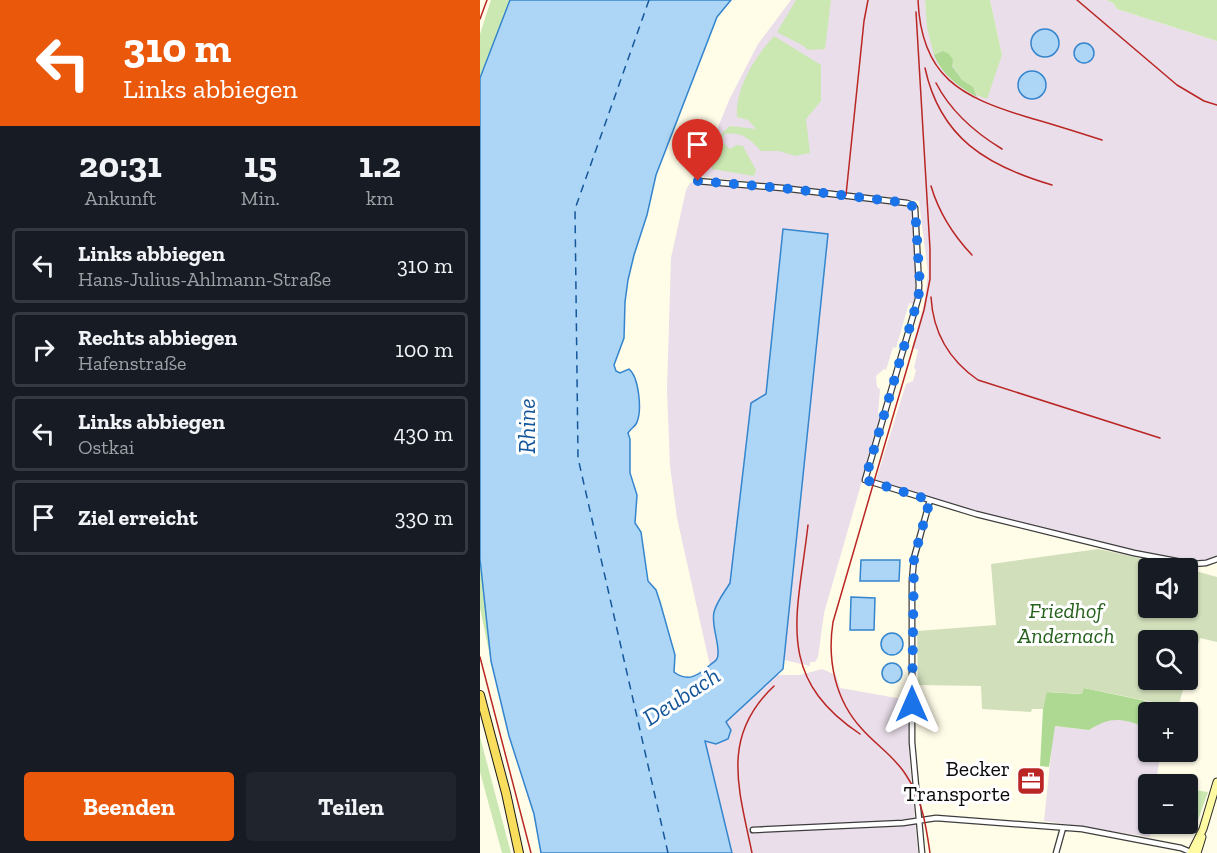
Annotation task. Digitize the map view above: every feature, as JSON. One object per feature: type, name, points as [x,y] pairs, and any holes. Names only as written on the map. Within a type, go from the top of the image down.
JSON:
[{"type":"main road","points":[[480,695],[519,853]]},
{"type":"street","points":[[698,181],[782,188],[913,205],[916,211],[920,286],[918,299],[865,480],[986,517],[1134,553],[1192,564],[1203,564],[1217,559]]},
{"type":"street","points":[[922,853],[912,742],[912,581],[914,558],[930,500]]},
{"type":"street","points":[[753,830],[903,823],[936,818],[1082,829],[1194,851],[1217,782]]},
{"type":"street","points":[[1056,853],[1063,828]]},
{"type":"shaded area","points":[[791,0],[925,0],[926,14],[1002,55],[990,0],[1106,0],[1113,3],[1117,9],[1217,41],[1217,555],[1205,560],[1172,558],[1112,545],[942,502],[876,480],[906,384],[913,381],[916,370],[914,368],[918,350],[912,347],[924,304],[928,273],[919,201],[698,176],[730,98],[758,44]]},
{"type":"shaded area","points":[[693,182],[907,205],[913,212],[915,298],[913,304],[909,303],[896,348],[893,347],[886,370],[884,369],[876,376],[877,387],[880,389],[878,414],[881,415],[824,613],[818,657],[815,662],[810,662],[810,666],[784,660],[828,234],[783,229],[766,394],[730,583],[719,599],[714,615],[718,659],[710,666],[677,518],[670,466],[667,389],[671,258],[686,190]]},
{"type":"shaded area","points":[[822,669],[836,675],[840,688],[908,700],[910,765],[918,853],[732,853],[705,741],[716,744],[725,722],[777,675],[800,675]]},
{"type":"shaded area","points":[[1122,719],[1138,724],[1138,762],[1159,762],[1157,774],[1138,774],[1138,834],[1150,834],[1150,837],[1044,821],[1054,726],[1089,730],[1104,721]]},
{"type":"green space","points":[[491,0],[510,0],[480,78],[480,34]]},
{"type":"green space","points":[[796,0],[831,0],[825,49],[808,50],[777,32]]},
{"type":"green space","points":[[925,0],[990,0],[1002,55],[987,99],[977,95],[973,87],[962,80],[943,51],[934,55],[927,28]]},
{"type":"green space","points":[[1106,0],[1217,0],[1217,41],[1117,9],[1113,3]]},
{"type":"green space","points":[[774,36],[821,65],[821,101],[806,119],[810,153],[795,156],[779,151],[761,151],[745,137],[724,134],[722,142],[730,149],[737,145],[743,146],[756,170],[754,176],[712,169],[716,145],[725,130],[730,126],[756,129],[748,120],[737,117],[739,95],[753,63]]},
{"type":"green space","points":[[943,51],[949,54],[953,60],[952,66],[962,80],[973,87],[977,97],[958,85],[942,69],[934,55]]},
{"type":"green space","name":"Friedhof Andernach","points":[[1098,549],[1139,558],[1138,618],[1198,618],[1198,572],[1217,577],[1217,642],[1200,638],[1198,645],[1198,630],[1138,630],[1138,690],[1183,690],[1179,702],[1153,702],[1084,688],[1082,694],[1047,692],[1043,709],[1032,709],[1031,712],[982,709],[981,686],[918,685],[917,631],[996,625],[991,564]]},
{"type":"green space","points":[[480,559],[491,661],[480,608]]},
{"type":"green space","points":[[1084,688],[1146,701],[1138,702],[1138,724],[1114,720],[1089,730],[1055,726],[1049,767],[1040,766],[1046,692],[1081,694]]},
{"type":"green space","points":[[480,737],[511,853],[502,853],[480,772]]},
{"type":"green space","points":[[1198,790],[1208,792],[1198,820]]},
{"type":"water","points":[[510,0],[731,0],[717,17],[656,175],[628,280],[624,338],[614,365],[616,371],[620,373],[629,369],[637,386],[639,417],[628,433],[630,473],[637,495],[635,523],[641,532],[648,581],[656,590],[675,655],[674,672],[684,677],[702,672],[718,656],[714,612],[730,583],[751,403],[766,394],[783,229],[828,234],[783,669],[726,722],[731,730],[728,739],[716,744],[705,741],[732,853],[541,853],[534,814],[509,736],[491,661],[480,559],[480,78]]},
{"type":"water","points":[[1045,29],[1055,33],[1059,43],[1055,53],[1045,57],[1035,53],[1031,43],[1035,33]]},
{"type":"water","points":[[1084,43],[1091,46],[1094,53],[1091,60],[1084,63],[1077,60],[1074,53],[1077,46]]},
{"type":"water","points":[[1032,71],[1042,75],[1046,85],[1042,95],[1032,99],[1022,95],[1018,85],[1022,75]]},
{"type":"water","points":[[861,560],[900,560],[899,581],[860,581]]},
{"type":"water","points":[[851,597],[875,598],[874,630],[850,630]]},
{"type":"water","points":[[892,633],[900,636],[903,644],[900,652],[892,655],[884,652],[881,644],[884,636]]},
{"type":"water","points":[[888,663],[896,663],[902,669],[902,677],[896,683],[888,683],[882,677],[882,669]]},
{"type":"ferry route","points":[[649,0],[575,209],[578,458],[668,853]]},
{"type":"railway","points":[[480,19],[487,0]]},
{"type":"railway","points":[[846,195],[868,0]]},
{"type":"railway","points":[[918,0],[921,26],[927,48],[936,66],[949,80],[964,91],[1003,109],[1102,140]]},
{"type":"railway","points":[[1077,0],[1177,85],[1204,101],[1217,105]]},
{"type":"railway","points":[[916,12],[930,279],[924,310],[833,622],[831,651],[835,679],[845,705],[862,729],[902,769],[916,793],[927,832],[930,853]]},
{"type":"railway","points":[[925,68],[932,92],[942,113],[970,146],[1007,169],[1052,185]]},
{"type":"railway","points":[[936,83],[956,112],[982,136],[1002,149]]},
{"type":"railway","points":[[931,186],[947,223],[972,255]]},
{"type":"railway","points":[[931,297],[935,322],[944,344],[959,364],[978,380],[1160,438]]},
{"type":"railway","points":[[808,525],[797,615],[798,641],[803,666],[814,689],[832,712],[860,734]]},
{"type":"railway","points":[[480,657],[531,853]]},
{"type":"railway","points":[[752,853],[739,785],[740,744],[746,725],[757,705],[774,686]]},
{"type":"place","name":"Becker Transporte","points":[[1031,781]]},
{"type":"route","points":[[698,181],[846,195],[907,203],[915,208],[920,286],[918,299],[865,480],[930,500],[914,558],[912,704]]},
{"type":"water label","name":"Rhine","points":[[526,426]]},
{"type":"water label","name":"Deubach","points":[[681,696]]}]
